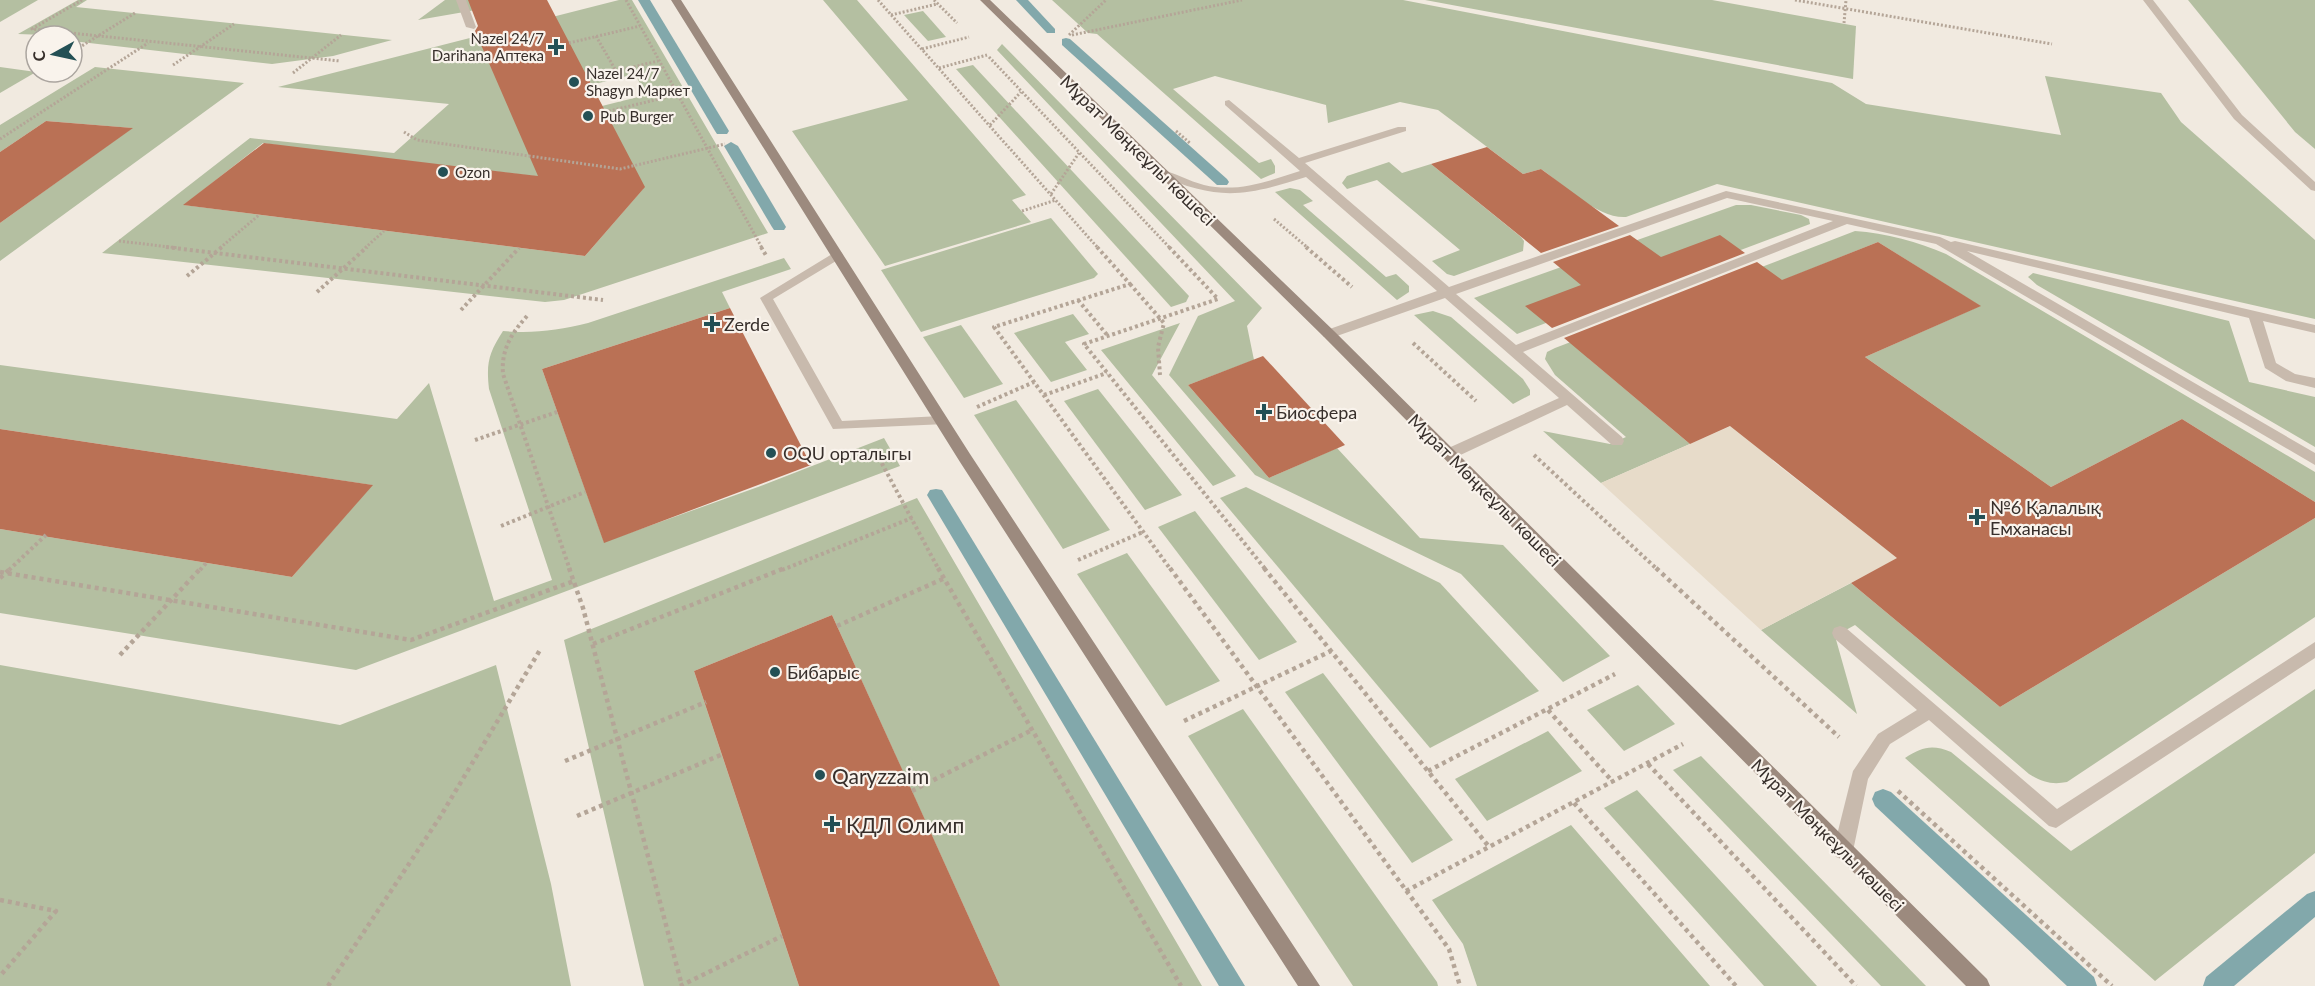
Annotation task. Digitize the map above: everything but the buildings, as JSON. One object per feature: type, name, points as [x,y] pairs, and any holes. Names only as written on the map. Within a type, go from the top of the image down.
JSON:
[{"type":"main road","points":[[676,0],[942,421],[1310,986]]},
{"type":"main road","name":"Мұрат Мөңкеұлы көшесі","points":[[985,0],[1329,334],[1980,986]]},
{"type":"street","points":[[461,0],[471,27]]},
{"type":"street","points":[[2148,0],[2238,117],[2315,188]]},
{"type":"street","points":[[1229,103],[1617,441]]},
{"type":"street","points":[[1298,162],[1402,129]]},
{"type":"street","points":[[1160,172],[1205,190],[1219,192],[1244,191],[1309,172]]},
{"type":"street","points":[[1329,334],[1726,194],[1941,241],[2315,329]]},
{"type":"street","points":[[1514,351],[1846,220]]},
{"type":"street","points":[[1941,241],[2315,460]]},
{"type":"street","points":[[837,255],[766,298],[838,426],[942,421]]},
{"type":"street","points":[[2255,315],[2270,365],[2291,378],[2315,383]]},
{"type":"street","points":[[1449,454],[1568,399]]},
{"type":"street","points":[[1840,633],[2056,820],[2315,649]]},
{"type":"street","points":[[1843,851],[1859,777],[1867,763],[1884,739],[1929,711]]},
{"type":"path","points":[[82,0],[32,29],[340,61]]},
{"type":"path","points":[[626,0],[676,95],[784,288]]},
{"type":"path","points":[[878,0],[1164,323],[1158,347],[1160,375]]},
{"type":"path","points":[[1068,35],[1106,0]]},
{"type":"path","points":[[1068,35],[1168,17],[1242,0]]},
{"type":"path","points":[[1795,0],[2052,44]]},
{"type":"path","points":[[1844,23],[1846,0]]},
{"type":"path","points":[[891,15],[936,2],[975,43]]},
{"type":"path","points":[[84,45],[135,13]]},
{"type":"path","points":[[173,65],[234,24]]},
{"type":"path","points":[[569,43],[639,26]]},
{"type":"path","points":[[1061,28],[1077,43]]},
{"type":"path","points":[[293,73],[341,35]]},
{"type":"path","points":[[596,36],[616,71]]},
{"type":"path","points":[[922,49],[969,37]]},
{"type":"path","points":[[0,139],[149,42]]},
{"type":"path","points":[[981,49],[1218,299],[1084,344],[1490,848]]},
{"type":"path","points":[[939,68],[987,55]]},
{"type":"path","points":[[587,78],[658,61]]},
{"type":"path","points":[[990,125],[1021,92]]},
{"type":"path","points":[[605,112],[676,95]]},
{"type":"path","points":[[1174,129],[1383,315],[1867,763],[2112,986]]},
{"type":"path","points":[[404,132],[417,140],[620,169],[760,134]]},
{"type":"path","points":[[1051,194],[1079,153]]},
{"type":"path","points":[[1022,211],[1056,200]]},
{"type":"path","points":[[187,276],[260,215]]},
{"type":"path","points":[[317,292],[384,231]]},
{"type":"path","points":[[119,240],[603,300]]},
{"type":"path","points":[[461,310],[486,286],[519,248]]},
{"type":"path","points":[[1130,284],[994,327],[1449,949],[1460,986]]},
{"type":"path","points":[[1078,300],[1108,336]]},
{"type":"path","points":[[527,316],[504,346],[501,362],[503,374],[593,644],[681,986],[782,936]]},
{"type":"path","points":[[1044,395],[1107,373]]},
{"type":"path","points":[[942,421],[1034,382]]},
{"type":"path","points":[[475,440],[557,412]]},
{"type":"path","points":[[861,425],[945,578],[1181,986]]},
{"type":"path","points":[[501,525],[585,492]]},
{"type":"path","points":[[593,644],[912,518]]},
{"type":"path","points":[[1042,576],[1143,532]]},
{"type":"path","points":[[0,578],[46,535]]},
{"type":"path","points":[[120,655],[207,562]]},
{"type":"path","points":[[3,573],[411,640],[573,581]]},
{"type":"path","points":[[837,626],[945,578]]},
{"type":"path","points":[[328,986],[440,817],[540,650]]},
{"type":"path","points":[[1147,737],[1331,651]]},
{"type":"path","points":[[1428,771],[1649,655]]},
{"type":"path","points":[[565,761],[706,702]]},
{"type":"path","points":[[1548,710],[1613,782]]},
{"type":"path","points":[[1406,891],[1648,764],[1718,724]]},
{"type":"path","points":[[912,791],[1032,730]]},
{"type":"path","points":[[577,816],[723,754]]},
{"type":"path","points":[[1648,764],[1856,986]]},
{"type":"path","points":[[1574,803],[1736,986]]},
{"type":"path","points":[[0,900],[56,911],[0,976]]},
{"type":"green space","points":[[0,0],[38,0],[0,22]]},
{"type":"green space","points":[[78,0],[87,0],[76,7],[392,40],[333,56],[272,64],[84,42],[84,24],[36,24]]},
{"type":"green space","points":[[445,0],[490,0],[493,7],[418,20]]},
{"type":"green space","points":[[619,0],[632,0],[768,233],[564,300],[545,302],[102,253],[250,138],[394,153],[449,104],[278,87]],"holes":[[[635,74],[646,95],[602,106],[591,85]],[[263,143],[288,147],[643,189],[585,256],[184,205]]]},
{"type":"green space","points":[[823,0],[857,0],[1026,195],[1012,200],[1031,222],[885,266],[792,131],[908,100]]},
{"type":"green space","points":[[1052,0],[1403,0],[1832,83],[1866,104],[2061,135],[2045,76],[2161,93],[2181,122],[2315,240],[2315,319],[1717,184],[1626,217],[1615,216],[1593,207],[1541,169],[1523,174],[1438,110],[1400,102],[1328,123],[1326,105],[1215,76],[1173,89],[1259,163],[1271,159],[1275,166],[1275,173],[1261,179],[1097,34],[1088,33]]},
{"type":"green space","points":[[1425,0],[1712,0],[1856,26],[1853,79]]},
{"type":"green space","points":[[2188,0],[2315,0],[2315,149],[2295,132]]},
{"type":"green space","points":[[923,11],[946,37],[928,41],[904,15]]},
{"type":"green space","points":[[1002,44],[1262,308],[1247,326],[1254,360],[1188,385],[1269,478],[1337,448],[1420,538],[1503,545],[1610,656],[1563,682],[1461,574],[1255,475],[1169,375],[1198,316],[1235,301],[997,50]]},
{"type":"green space","points":[[973,65],[1189,296],[1186,302],[1171,307],[956,69]]},
{"type":"green space","points":[[0,67],[24,70],[24,79],[0,93]]},
{"type":"green space","points":[[95,67],[244,83],[0,261],[0,223],[132,128],[46,121],[0,152],[0,125],[67,84],[84,84],[84,74]]},
{"type":"green space","points":[[1389,162],[1402,173],[1431,164],[1521,237],[1524,241],[1523,251],[1454,276],[1447,274],[1432,261],[1460,250],[1377,180],[1347,189],[1342,183],[1347,176]]},
{"type":"green space","points":[[1290,188],[1300,190],[1313,201],[1303,205],[1386,277],[1396,274],[1409,286],[1409,292],[1397,300],[1275,192]]},
{"type":"green space","points":[[1736,205],[1751,205],[1801,215],[1809,219],[1810,224],[1517,334],[1474,298]]},
{"type":"green space","points":[[1051,218],[1098,274],[1094,278],[921,332],[881,270]]},
{"type":"green space","points":[[1855,231],[1902,239],[1946,254],[2315,472],[2315,502],[2182,419],[2051,487],[1865,357],[1980,306],[1878,242],[1766,287],[1746,273]]},
{"type":"green space","points":[[784,258],[791,269],[722,292],[730,308],[542,369],[604,542],[758,487],[884,438],[900,466],[356,670],[0,613],[0,529],[292,577],[372,485],[0,429],[0,365],[397,419],[429,383],[494,601],[552,580],[489,389],[490,358],[503,331],[546,331],[588,323]]},
{"type":"green space","points":[[2033,273],[2229,321],[2249,382],[2315,397],[2315,447],[2037,285],[2028,277]]},
{"type":"green space","points":[[1433,311],[1451,317],[1523,379],[1530,390],[1530,395],[1513,404],[1414,315]]},
{"type":"green space","points":[[1652,311],[1588,358],[1690,444],[1601,483],[1543,431],[1610,444],[1626,437],[1555,375],[1545,359],[1547,352]]},
{"type":"green space","points":[[1073,314],[1089,334],[1065,342],[1087,370],[1051,382],[1014,333]]},
{"type":"green space","points":[[1180,323],[1152,375],[1236,476],[1213,486],[1101,350]]},
{"type":"green space","points":[[961,325],[1003,384],[964,398],[923,337]]},
{"type":"green space","points":[[1098,389],[1182,495],[1145,510],[1064,401]]},
{"type":"green space","points":[[1016,400],[1110,530],[1063,549],[974,415]]},
{"type":"green space","points":[[1246,487],[1440,583],[1539,691],[1430,748],[1220,498]]},
{"type":"green space","points":[[917,498],[1202,986],[1000,986],[832,615],[694,671],[799,986],[644,986],[564,640]]},
{"type":"green space","points":[[1195,511],[1297,642],[1259,660],[1158,527]]},
{"type":"green space","points":[[2315,518],[2315,617],[2067,782],[2047,782],[2029,774],[1855,625],[1835,636],[1857,714],[1761,630],[1851,583],[2000,707]]},
{"type":"green space","points":[[1127,553],[1220,681],[1166,706],[1077,574]]},
{"type":"green space","points":[[0,665],[340,725],[496,665],[551,884],[571,986],[0,986]]},
{"type":"green space","points":[[1323,673],[1453,840],[1412,863],[1285,692]]},
{"type":"green space","points":[[1638,685],[1675,724],[1624,751],[1587,710]]},
{"type":"green space","points":[[2315,689],[2315,853],[2155,981],[1905,758],[1917,751],[1933,747],[1951,752],[2071,851]]},
{"type":"green space","points":[[1243,709],[1438,986],[1353,986],[1188,736]]},
{"type":"green space","points":[[1548,731],[1582,771],[1487,821],[1455,779]]},
{"type":"green space","points":[[1701,756],[1926,986],[1881,986],[1673,770]]},
{"type":"green space","points":[[1637,790],[1817,986],[1764,986],[1604,808]]},
{"type":"green space","points":[[1571,825],[1710,986],[1477,986],[1463,944],[1432,900]]},
{"type":"shaded area","points":[[1758,414],[1773,461],[1846,518],[1875,504],[1925,544],[1761,630],[1601,483]]},
{"type":"waterway","points":[[644,0],[722,131]]},
{"type":"waterway","points":[[1022,0],[1051,31]]},
{"type":"waterway","points":[[1066,42],[1222,182]]},
{"type":"waterway","points":[[731,146],[779,227]]},
{"type":"waterway","points":[[936,495],[1233,986]]},
{"type":"waterway","points":[[1883,799],[2085,986]]},
{"type":"waterway","points":[[2215,986],[2315,902]]},
{"type":"place","name":"Nazel 24/7 Darihana Аптека","points":[[556,47]]},
{"type":"place","name":"Nazel 24/7 Shagyn Маркет","points":[[574,82]]},
{"type":"place","name":"Pub Burger","points":[[588,116]]},
{"type":"place","name":"Ozon","points":[[443,172]]},
{"type":"place","name":"Zerde","points":[[712,324]]},
{"type":"place","name":"Биосфера","points":[[1264,412]]},
{"type":"place","name":"OQU орталыгы","points":[[771,453]]},
{"type":"place","name":"№6 Қалалық Емханасы","points":[[1977,517]]},
{"type":"place","name":"Бибарыс","points":[[775,672]]},
{"type":"place","name":"Qaryzzaim","points":[[820,775]]},
{"type":"place","name":"КДЛ Олимп","points":[[832,824]]}]
